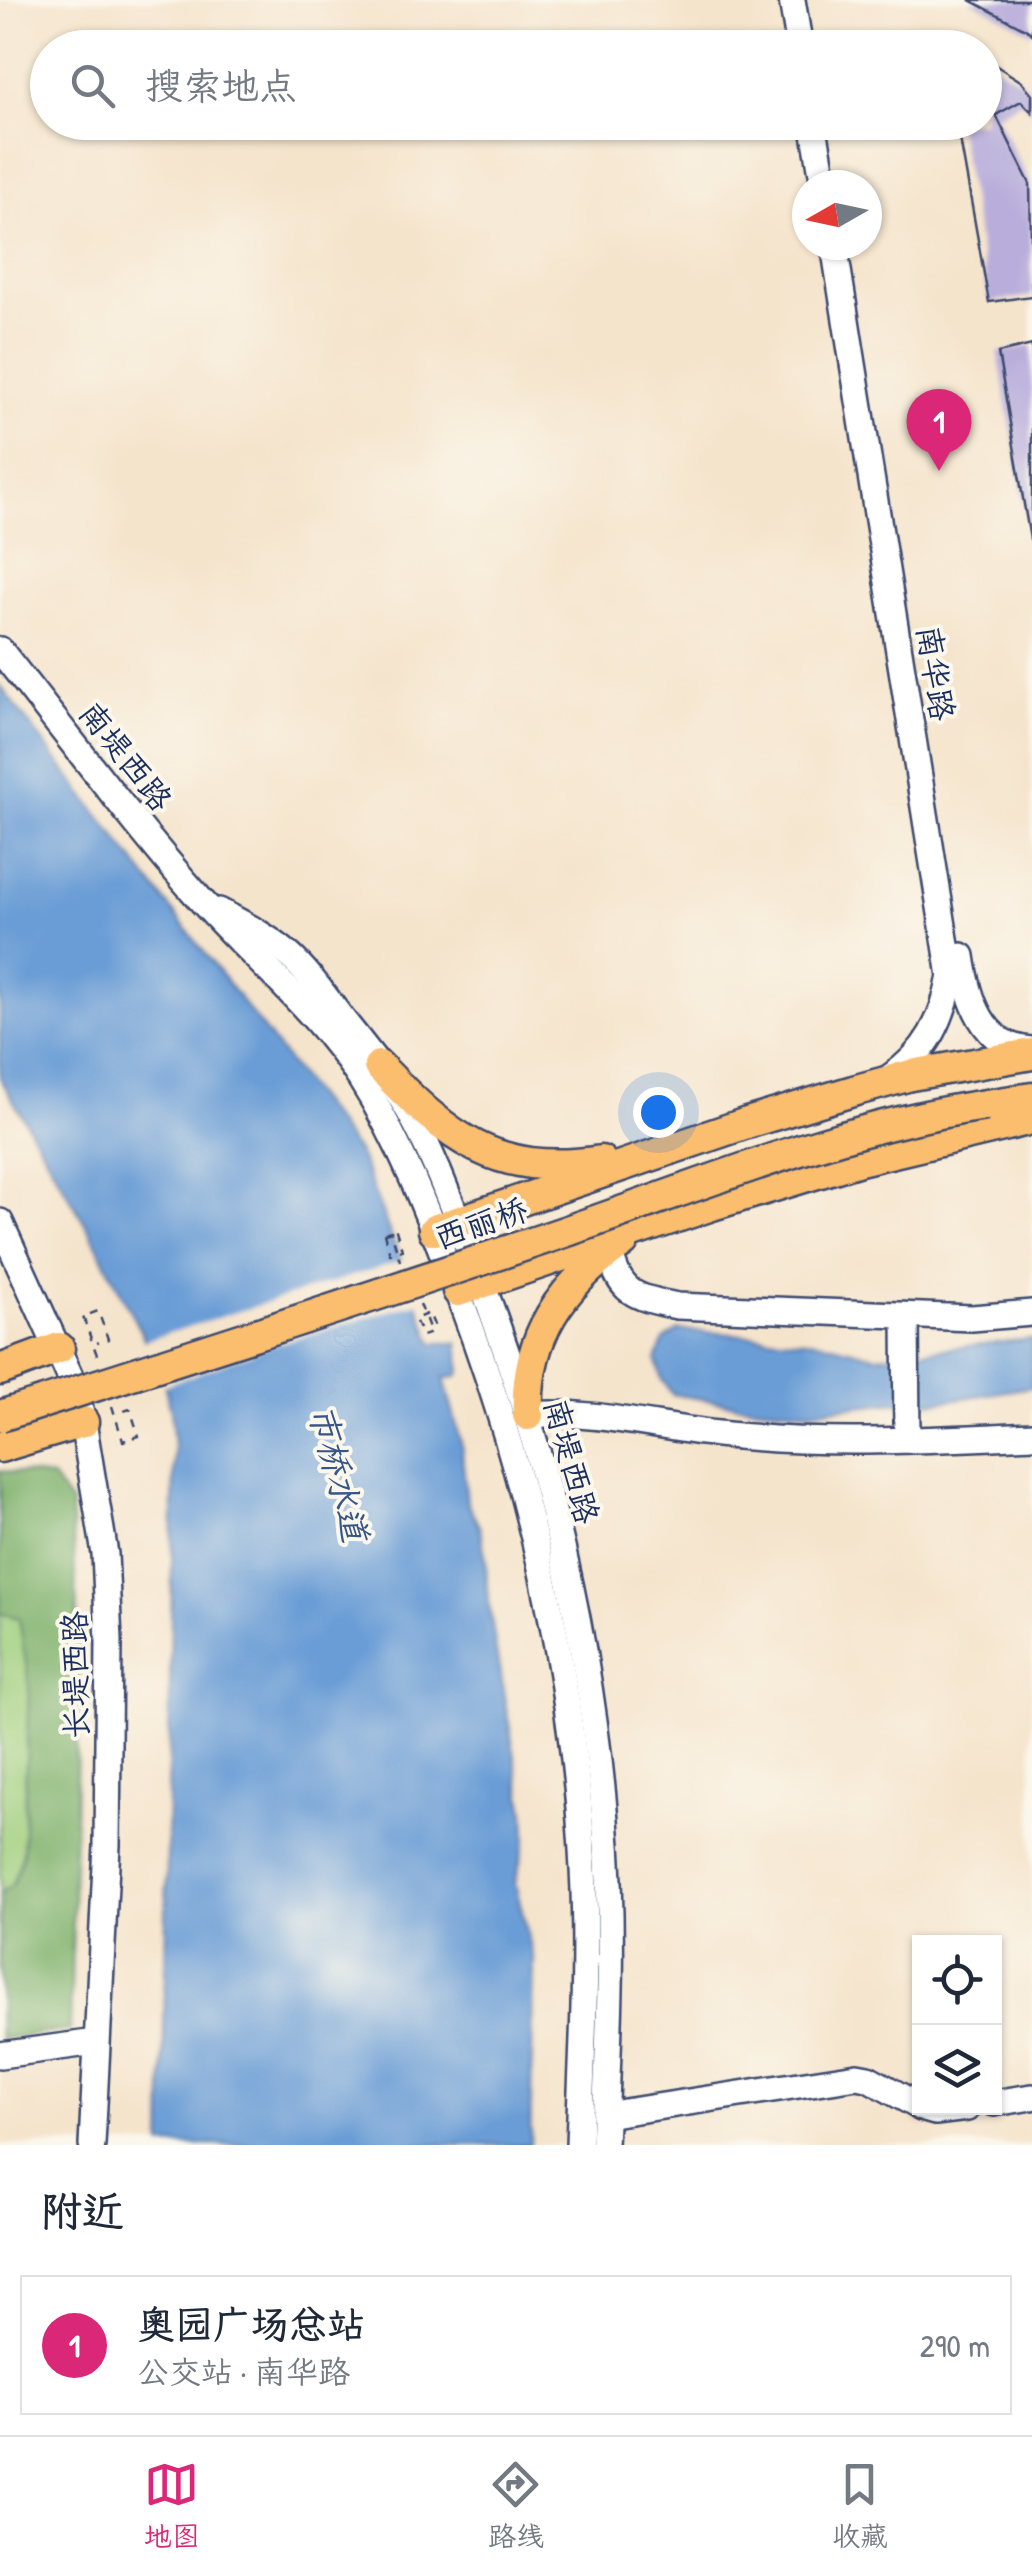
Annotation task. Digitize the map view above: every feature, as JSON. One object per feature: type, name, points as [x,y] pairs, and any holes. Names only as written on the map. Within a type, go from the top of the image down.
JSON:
[{"type":"main road","points":[[446,1226],[877,1084],[1032,1052]]},
{"type":"main road","points":[[379,1066],[444,1128],[491,1154],[551,1165],[664,1152]]},
{"type":"main road","points":[[985,1094],[1032,1071]]},
{"type":"main road","points":[[985,1094],[1032,1098]]},
{"type":"main road","name":"西丽桥","points":[[0,1394],[377,1274],[832,1120],[922,1095],[985,1094]]},
{"type":"main road","name":"西丽桥","points":[[0,1416],[383,1294],[985,1094]]},
{"type":"main road","points":[[470,1286],[860,1160],[1032,1119]]},
{"type":"main road","points":[[528,1415],[532,1366],[549,1313],[610,1251],[651,1225]]},
{"type":"main road","points":[[0,1370],[59,1348]]},
{"type":"main road","points":[[0,1447],[83,1422]]},
{"type":"street","points":[[792,0],[797,30]]},
{"type":"street","points":[[809,0],[813,30]]},
{"type":"street","points":[[816,140],[821,170]]},
{"type":"street","points":[[831,140],[836,170]]},
{"type":"street","name":"南华路","points":[[836,260],[951,976],[930,1040],[906,1067],[877,1084]]},
{"type":"street","name":"南华路","points":[[850,260],[969,994],[977,1014],[997,1038],[1010,1047],[1032,1052]]},
{"type":"street","name":"南堤西路","points":[[0,650],[202,901],[314,1017],[358,1075],[446,1226],[528,1415],[571,1593],[605,1816],[610,1989],[604,2145]]},
{"type":"street","name":"南堤西路","points":[[202,901],[260,932],[292,958],[379,1066],[432,1155],[446,1226]]},
{"type":"street","name":"长堤西路","points":[[0,1222],[59,1348],[83,1422],[104,1554],[108,1641],[107,1845],[92,2145]]},
{"type":"street","points":[[610,1251],[623,1286],[650,1300],[677,1306],[972,1318],[1032,1313]]},
{"type":"street","name":"南堤西路","points":[[470,1286],[486,1366],[524,1499],[568,1725],[584,1871],[585,1990],[579,2145]]},
{"type":"street","points":[[906,1316],[907,1440]]},
{"type":"street","points":[[528,1415],[567,1412],[720,1435],[845,1441],[1032,1435]]},
{"type":"street","points":[[46,1433],[70,1446],[88,1466]]},
{"type":"street","points":[[0,2055],[96,2042]]},
{"type":"street","points":[[606,2115],[858,2076],[912,2103]]},
{"type":"street","points":[[1002,2102],[1032,2096]]},
{"type":"path","points":[[395,1226],[402,1250],[390,1254],[384,1233],[391,1231],[396,1246],[400,1261]]},
{"type":"path","points":[[420,1302],[426,1318],[431,1332],[422,1336],[415,1319],[429,1313],[436,1330]]},
{"type":"path","points":[[97,1343],[108,1339],[98,1311],[83,1317],[97,1355]]},
{"type":"path","points":[[111,1405],[123,1441],[138,1436],[130,1409],[118,1413]]},
{"type":"green space","points":[[0,1471],[51,1477],[71,1504],[79,1650],[70,2030],[0,2039]]},
{"type":"green space","points":[[0,1471],[51,1477],[71,1504],[79,1650],[70,2030],[0,2039],[0,1894],[13,1884],[23,1853],[29,1684],[19,1618],[0,1613]]},
{"type":"water","name":"市桥水道","points":[[0,686],[359,1154],[433,1343],[458,1343],[461,1371],[457,1377],[444,1378],[461,1442],[467,1503],[479,1526],[486,1560],[497,1657],[525,1812],[526,1837],[515,1883],[534,1960],[530,2145],[162,2145],[174,1447],[171,1410],[161,1372],[89,1230],[0,1078]]},
{"type":"water","points":[[679,1330],[818,1341],[875,1356],[1032,1339],[1032,1387],[944,1401],[807,1411],[738,1405],[672,1394],[662,1380],[656,1360],[664,1340]]},
{"type":"pier","points":[[407,1259],[423,1301],[277,1344],[160,1387],[140,1342]]},
{"type":"building","points":[[970,0],[1032,0],[1032,34],[1027,30]]},
{"type":"building","points":[[1002,69],[1032,94],[1032,112],[1021,101],[1002,112]]},
{"type":"building","points":[[1002,127],[1030,184],[1032,296],[989,302],[960,140],[1002,140]]},
{"type":"building","points":[[1032,345],[1032,539],[1030,539],[998,353]]},
{"type":"place","name":"奥园广场总站","points":[[939,471]]}]
